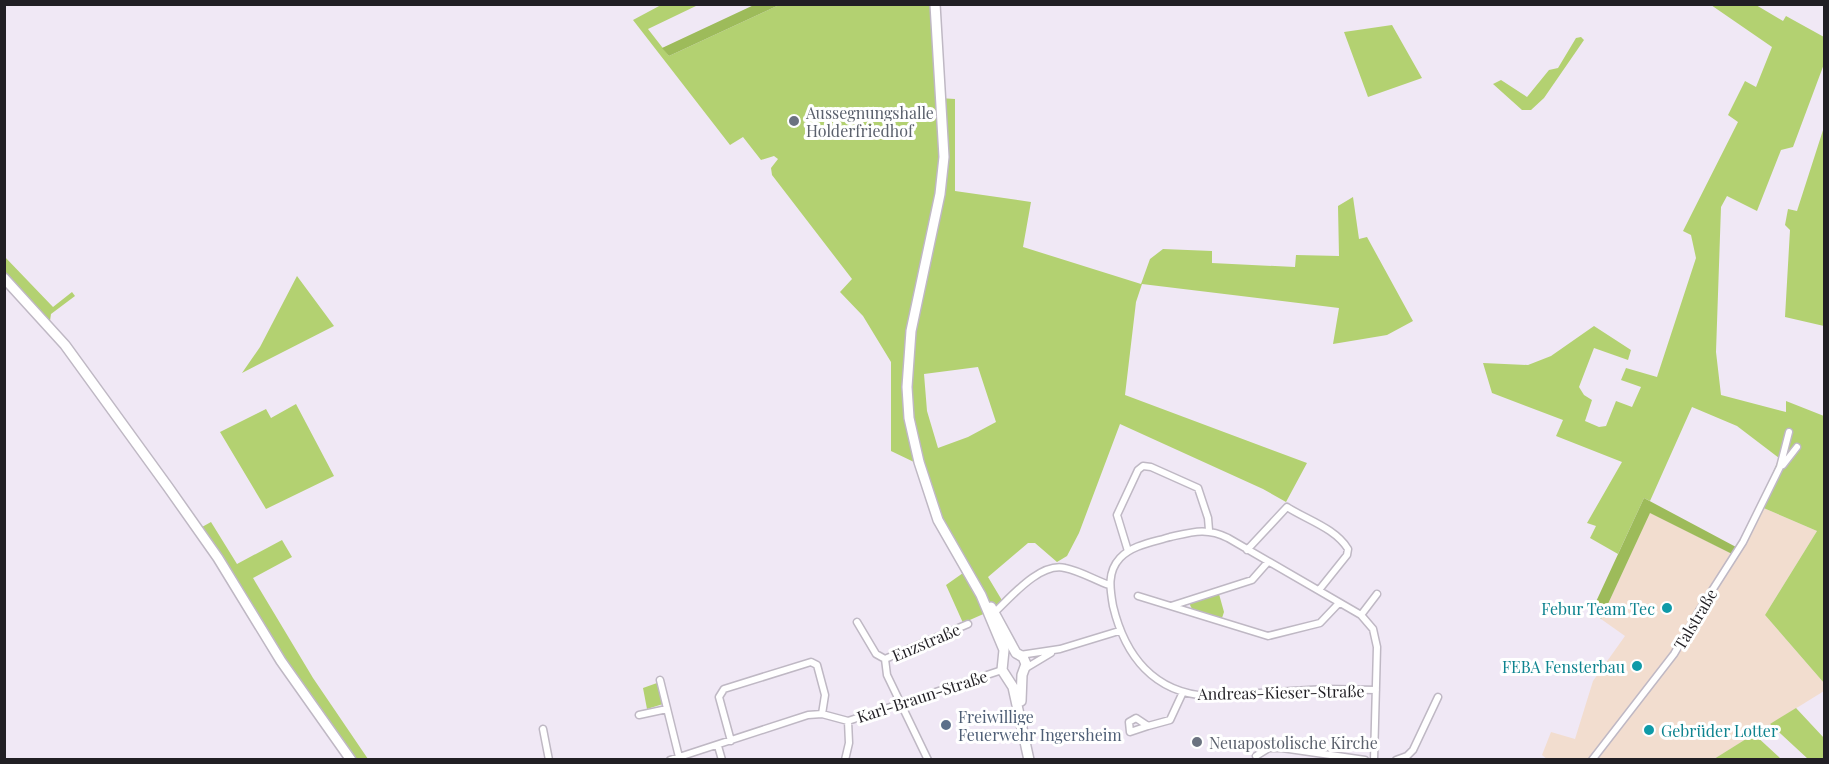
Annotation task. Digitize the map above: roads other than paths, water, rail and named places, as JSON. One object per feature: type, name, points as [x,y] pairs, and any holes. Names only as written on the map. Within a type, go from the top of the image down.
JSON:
[{"type":"street","points":[[935,4],[944,158],[940,194],[911,331],[907,387],[909,418],[925,482],[939,520],[981,595],[995,612],[1018,654],[1025,660],[1021,719]]},
{"type":"street","points":[[4,278],[64,345],[180,503],[218,558],[281,661],[351,759]]},
{"type":"street","name":"Talstraße","points":[[1592,759],[1674,654],[1743,542],[1780,467],[1789,432]]},
{"type":"street","name":"Talstraße","points":[[1780,467],[1797,447]]},
{"type":"street","points":[[1128,551],[1117,515],[1138,470],[1143,466],[1151,466],[1198,488],[1208,518],[1209,530]]},
{"type":"street","points":[[1247,550],[1287,507],[1297,512],[1335,535],[1348,549],[1347,555],[1319,590]]},
{"type":"street","points":[[995,612],[1034,578],[1054,567],[1066,568],[1109,585],[1113,570],[1128,551],[1209,530],[1228,537],[1267,563],[1361,615],[1377,594]]},
{"type":"street","points":[[1170,606],[1252,580],[1267,563]]},
{"type":"street","name":"Andreas-Kieser-Straße","points":[[1109,585],[1119,631],[1130,652],[1146,671],[1183,692],[1208,696],[1326,689],[1376,690],[1376,638],[1373,629],[1361,615]]},
{"type":"street","points":[[981,595],[1005,657],[1005,673],[1021,719],[1029,759]]},
{"type":"street","points":[[1138,596],[1268,636],[1320,623],[1339,603]]},
{"type":"street","name":"Enzstraße","points":[[857,622],[876,654],[885,659]]},
{"type":"street","name":"Enzstraße","points":[[885,659],[968,624]]},
{"type":"street","points":[[1005,657],[1060,649],[1119,631]]},
{"type":"street","points":[[1005,673],[1024,671],[1060,649]]},
{"type":"street","name":"Enzstraße","points":[[885,659],[887,675],[928,759]]},
{"type":"street","points":[[732,741],[719,696],[724,689],[811,662],[817,665],[824,683],[822,714]]},
{"type":"street","name":"Karl-Braun-Straße","points":[[670,759],[718,746],[808,715],[822,714],[848,721],[1005,673]]},
{"type":"street","points":[[660,680],[679,756]]},
{"type":"street","points":[[1374,759],[1376,690]]},
{"type":"street","points":[[1148,726],[1170,720],[1183,692]]},
{"type":"street","points":[[1396,759],[1407,756],[1413,750],[1438,697]]},
{"type":"street","points":[[639,714],[667,710]]},
{"type":"street","points":[[845,759],[849,742],[848,721]]},
{"type":"street","points":[[543,729],[549,759]]},
{"type":"street","points":[[718,746],[722,759]]},
{"type":"street","points":[[1256,756],[1269,748],[1282,748],[1365,759]]},
{"type":"place","name":"Aussegnungshalle Holderfriedhof","points":[[794,121]]},
{"type":"place","name":"Febur Team Tec","points":[[1667,608]]},
{"type":"place","name":"FEBA Fensterbau","points":[[1637,666]]},
{"type":"place","name":"Freiwillige Feuerwehr Ingersheim","points":[[946,725]]},
{"type":"place","name":"Gebrüder Lotter","points":[[1649,730]]},
{"type":"place","name":"Neuapostolische Kirche","points":[[1197,742]]}]
